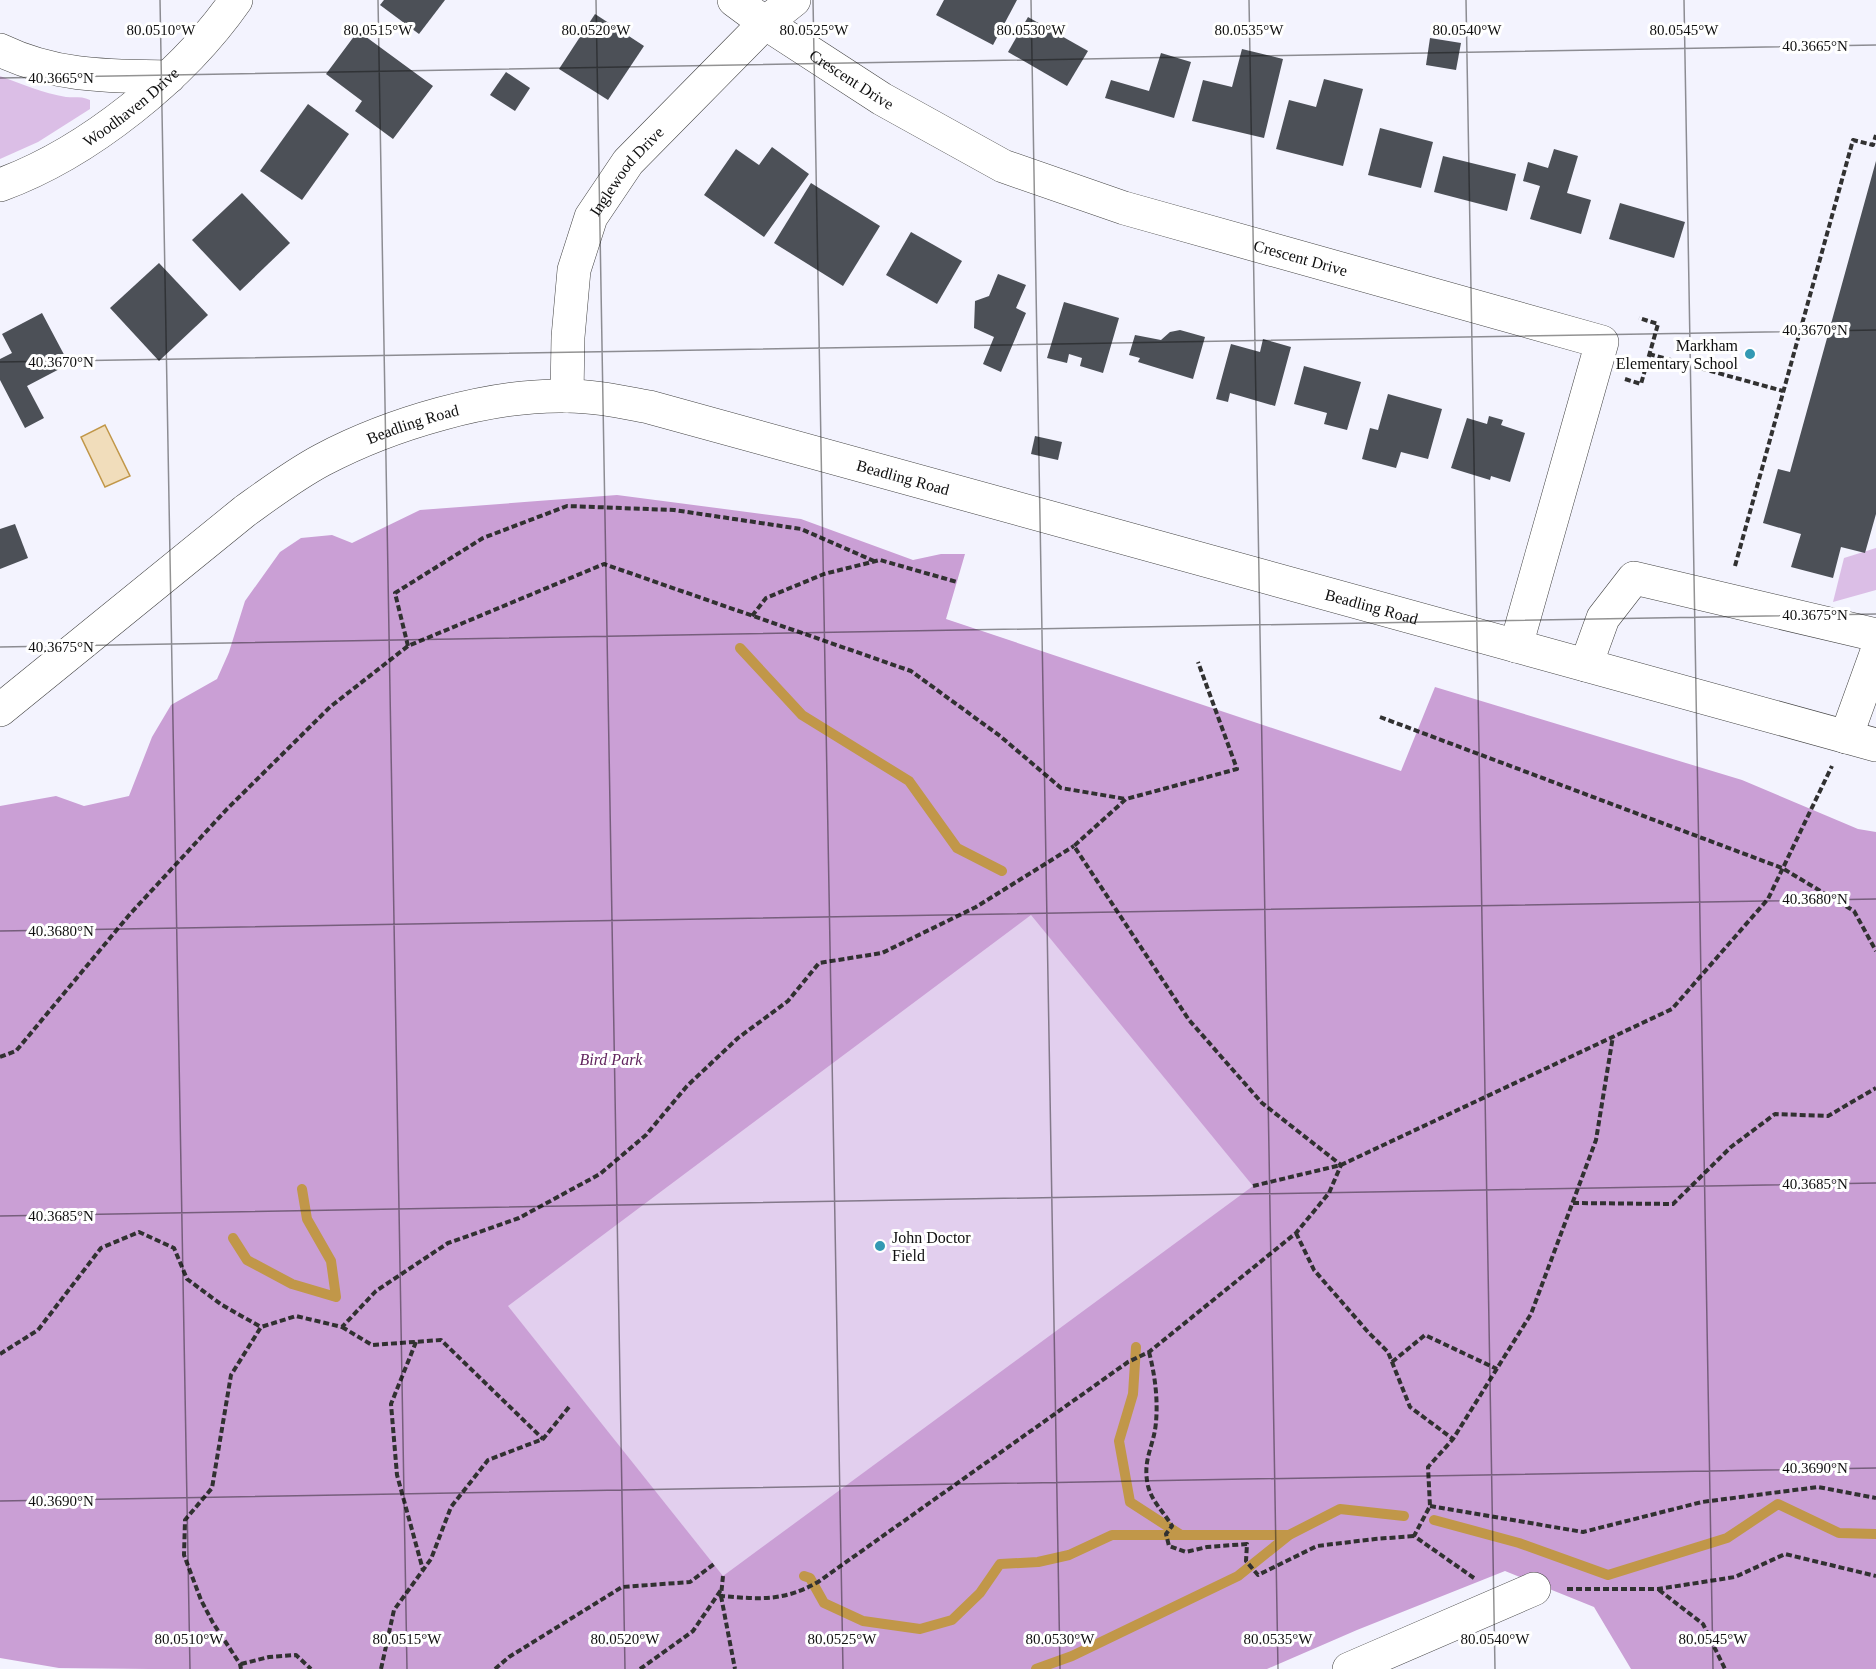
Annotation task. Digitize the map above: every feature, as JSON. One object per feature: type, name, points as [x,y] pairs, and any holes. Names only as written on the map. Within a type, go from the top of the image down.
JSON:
[{"type":"street","name":"Woodhaven Drive","points":[[0,184],[49,162],[134,106],[200,45],[236,0]]},
{"type":"street","name":"Crescent Drive","points":[[734,0],[765,23],[882,99],[1003,166],[1124,208],[1602,342],[1516,646]]},
{"type":"street","name":"Inglewood Drive","points":[[567,396],[568,337],[574,270],[591,217],[628,162],[765,23],[794,0]]},
{"type":"street","points":[[0,50],[42,67],[70,73],[100,76],[169,76]]},
{"type":"street","name":"Beadling Road","points":[[0,710],[245,511],[283,483],[322,460],[370,438],[472,407],[519,398],[567,396],[606,398],[649,407],[1586,665],[1851,749]]},
{"type":"street","points":[[1586,665],[1603,618],[1634,578],[1876,635]]},
{"type":"street","points":[[1851,749],[1876,654]]},
{"type":"street","points":[[1349,1669],[1520,1594]]},
{"type":"path","points":[[1735,565],[1853,140],[1873,145],[1876,135]]},
{"type":"path","points":[[1621,378],[1641,384],[1658,324],[1639,318]]},
{"type":"path","points":[[1649,354],[1783,391]]},
{"type":"path","points":[[408,646],[395,593],[483,538],[567,506],[674,510],[801,529],[874,561]]},
{"type":"path","points":[[752,616],[765,598],[824,574],[880,560],[957,582]]},
{"type":"path","points":[[0,1057],[16,1051],[130,914],[227,808],[330,707],[408,646],[604,564],[911,671],[999,736],[1061,788],[1126,799],[1237,769],[1198,662]]},
{"type":"path","points":[[1380,717],[1782,868],[1854,911],[1876,951]]},
{"type":"path","points":[[1253,1186],[1341,1165],[1672,1009],[1768,899],[1782,868],[1851,749]]},
{"type":"path","points":[[342,1327],[376,1291],[448,1244],[519,1218],[600,1174],[646,1135],[687,1086],[738,1038],[788,1001],[819,963],[882,953],[975,907],[1074,846],[1126,799]]},
{"type":"path","points":[[1074,846],[1190,1020],[1262,1104],[1341,1165]]},
{"type":"path","points":[[1413,1536],[1430,1506],[1428,1467],[1453,1439],[1531,1314],[1596,1140],[1613,1036]]},
{"type":"path","points":[[1573,1203],[1673,1204],[1731,1147],[1775,1114],[1828,1116],[1876,1088]]},
{"type":"path","points":[[721,1596],[764,1599],[789,1595],[818,1582],[1128,1362],[1149,1352],[1296,1233],[1329,1193],[1341,1165]]},
{"type":"path","points":[[0,1354],[38,1330],[101,1248],[139,1232],[174,1248],[187,1279],[222,1305],[261,1327]]},
{"type":"path","points":[[1296,1233],[1314,1270],[1388,1352],[1410,1407],[1453,1439]]},
{"type":"path","points":[[311,1669],[296,1655],[270,1658],[241,1667],[201,1600],[184,1555],[185,1520],[212,1488],[231,1375],[261,1327],[296,1316],[342,1327],[372,1345],[441,1340],[543,1439]]},
{"type":"path","points":[[1392,1362],[1425,1335],[1497,1369]]},
{"type":"path","points":[[416,1342],[391,1404],[397,1475],[423,1570]]},
{"type":"path","points":[[1149,1352],[1155,1378],[1156,1424],[1145,1464],[1148,1485],[1156,1504],[1171,1528],[1166,1536],[1169,1546],[1186,1552],[1207,1547],[1247,1544],[1246,1561],[1258,1575],[1317,1546],[1413,1536],[1520,1594],[1658,1589],[1735,1577],[1785,1554],[1876,1576]]},
{"type":"path","points":[[381,1669],[394,1610],[431,1559],[452,1508],[488,1460],[543,1439],[569,1407]]},
{"type":"path","points":[[1430,1506],[1583,1532],[1702,1502],[1806,1488],[1818,1487],[1876,1498]]},
{"type":"path","points":[[495,1669],[509,1657],[622,1587],[690,1582],[714,1564]]},
{"type":"path","points":[[723,1576],[721,1596],[735,1669]]},
{"type":"path","points":[[1658,1589],[1703,1624],[1725,1669]]},
{"type":"path","points":[[640,1669],[693,1631],[722,1590]]},
{"type":"shaded area","points":[[0,76],[49,93],[90,100],[90,109],[38,142],[0,159]]},
{"type":"shaded area","points":[[105,425],[130,476],[105,487],[81,437]]},
{"type":"shaded area","points":[[1876,548],[1876,590],[1833,602],[1844,558]]},
{"type":"shaded area","name":"John Doctor Field","points":[[1031,915],[1253,1186],[723,1576],[508,1306]]},
{"type":"green space","name":"Bird Park","points":[[617,495],[801,519],[913,560],[941,554],[965,554],[946,619],[1401,771],[1435,687],[1742,780],[1858,829],[1876,832],[1876,1669],[1631,1669],[1594,1607],[1505,1571],[1267,1669],[149,1669],[59,1668],[0,1658],[0,806],[56,796],[84,806],[129,796],[152,737],[171,705],[217,679],[229,652],[245,601],[280,552],[301,538],[332,535],[352,543],[420,510]]},
{"type":"building","points":[[384,0],[445,0],[419,34],[380,5]]},
{"type":"building","points":[[944,0],[1017,0],[993,45],[936,15]]},
{"type":"building","points":[[595,14],[644,46],[608,100],[559,69]]},
{"type":"building","points":[[1028,17],[1088,51],[1067,86],[1008,52]]},
{"type":"building","points":[[358,31],[433,86],[393,139],[355,111],[362,101],[326,74]]},
{"type":"building","points":[[1430,38],[1461,43],[1456,70],[1426,65]]},
{"type":"building","points":[[1242,49],[1283,59],[1264,138],[1192,121],[1203,80],[1232,87]]},
{"type":"building","points":[[1161,53],[1191,62],[1174,118],[1105,98],[1111,80],[1149,91]]},
{"type":"building","points":[[506,72],[530,88],[515,111],[490,95]]},
{"type":"building","points":[[1324,79],[1363,89],[1343,166],[1276,149],[1289,100],[1316,107]]},
{"type":"building","points":[[308,104],[349,134],[302,200],[260,171]]},
{"type":"building","points":[[1380,128],[1433,142],[1421,188],[1368,175]]},
{"type":"building","points":[[772,147],[809,174],[764,237],[704,195],[736,149],[759,165]]},
{"type":"building","points":[[1554,149],[1578,156],[1567,193],[1591,200],[1581,234],[1530,219],[1540,186],[1523,181],[1528,162],[1548,168]]},
{"type":"building","points":[[1443,156],[1516,174],[1507,211],[1434,192]]},
{"type":"building","points":[[1876,161],[1876,514],[1865,553],[1841,547],[1833,578],[1791,567],[1801,534],[1763,523],[1778,469],[1790,472]]},
{"type":"building","points":[[811,183],[880,226],[843,286],[774,243]]},
{"type":"building","points":[[242,193],[290,243],[240,291],[192,240]]},
{"type":"building","points":[[1620,203],[1685,222],[1674,258],[1609,239]]},
{"type":"building","points":[[911,232],[962,261],[937,304],[886,275]]},
{"type":"building","points":[[159,263],[208,315],[159,361],[110,308]]},
{"type":"building","points":[[998,274],[1026,285],[1016,308],[1026,313],[1001,372],[983,364],[994,337],[974,328],[975,301],[989,296]]},
{"type":"building","points":[[1064,302],[1119,318],[1103,373],[1080,366],[1082,358],[1069,354],[1067,363],[1047,358]]},
{"type":"building","points":[[42,313],[69,364],[27,386],[44,418],[25,428],[0,380],[0,359],[12,353],[2,334]]},
{"type":"building","points":[[1180,330],[1205,337],[1193,379],[1138,362],[1140,358],[1129,355],[1135,335],[1161,340],[1170,332]]},
{"type":"building","points":[[1263,339],[1291,347],[1275,406],[1230,393],[1228,402],[1216,399],[1231,344],[1260,352]]},
{"type":"building","points":[[1304,366],[1361,382],[1347,430],[1324,424],[1327,413],[1294,404]]},
{"type":"building","points":[[1388,394],[1442,409],[1428,459],[1401,452],[1396,468],[1362,459],[1370,428],[1378,430]]},
{"type":"building","points":[[1489,416],[1503,420],[1501,425],[1525,433],[1510,482],[1491,476],[1490,480],[1451,468],[1467,418],[1487,424]]},
{"type":"building","points":[[1035,436],[1062,442],[1058,460],[1031,454]]},
{"type":"building","points":[[15,524],[28,558],[0,569],[0,529]]},
{"type":"waterway","points":[[740,648],[802,715],[909,781],[957,848],[1002,871]]},
{"type":"waterway","points":[[233,1238],[247,1260],[292,1284],[336,1297],[331,1261],[307,1219],[302,1189]]},
{"type":"waterway","points":[[1136,1347],[1133,1394],[1119,1441],[1130,1502],[1181,1535]]},
{"type":"waterway","points":[[1434,1520],[1519,1543],[1608,1575],[1727,1538],[1778,1504],[1839,1533],[1876,1534]]},
{"type":"waterway","points":[[1036,1669],[1072,1656],[1238,1576],[1289,1535],[1340,1509],[1404,1516]]},
{"type":"waterway","points":[[804,1576],[810,1578],[824,1603],[863,1621],[920,1629],[952,1620],[980,1593],[1000,1564],[1038,1562],[1069,1555],[1112,1535],[1289,1535]]},
{"type":"place","name":"Markham Elementary School","points":[[1750,354]]},
{"type":"place","name":"John Doctor Field","points":[[880,1246]]}]
